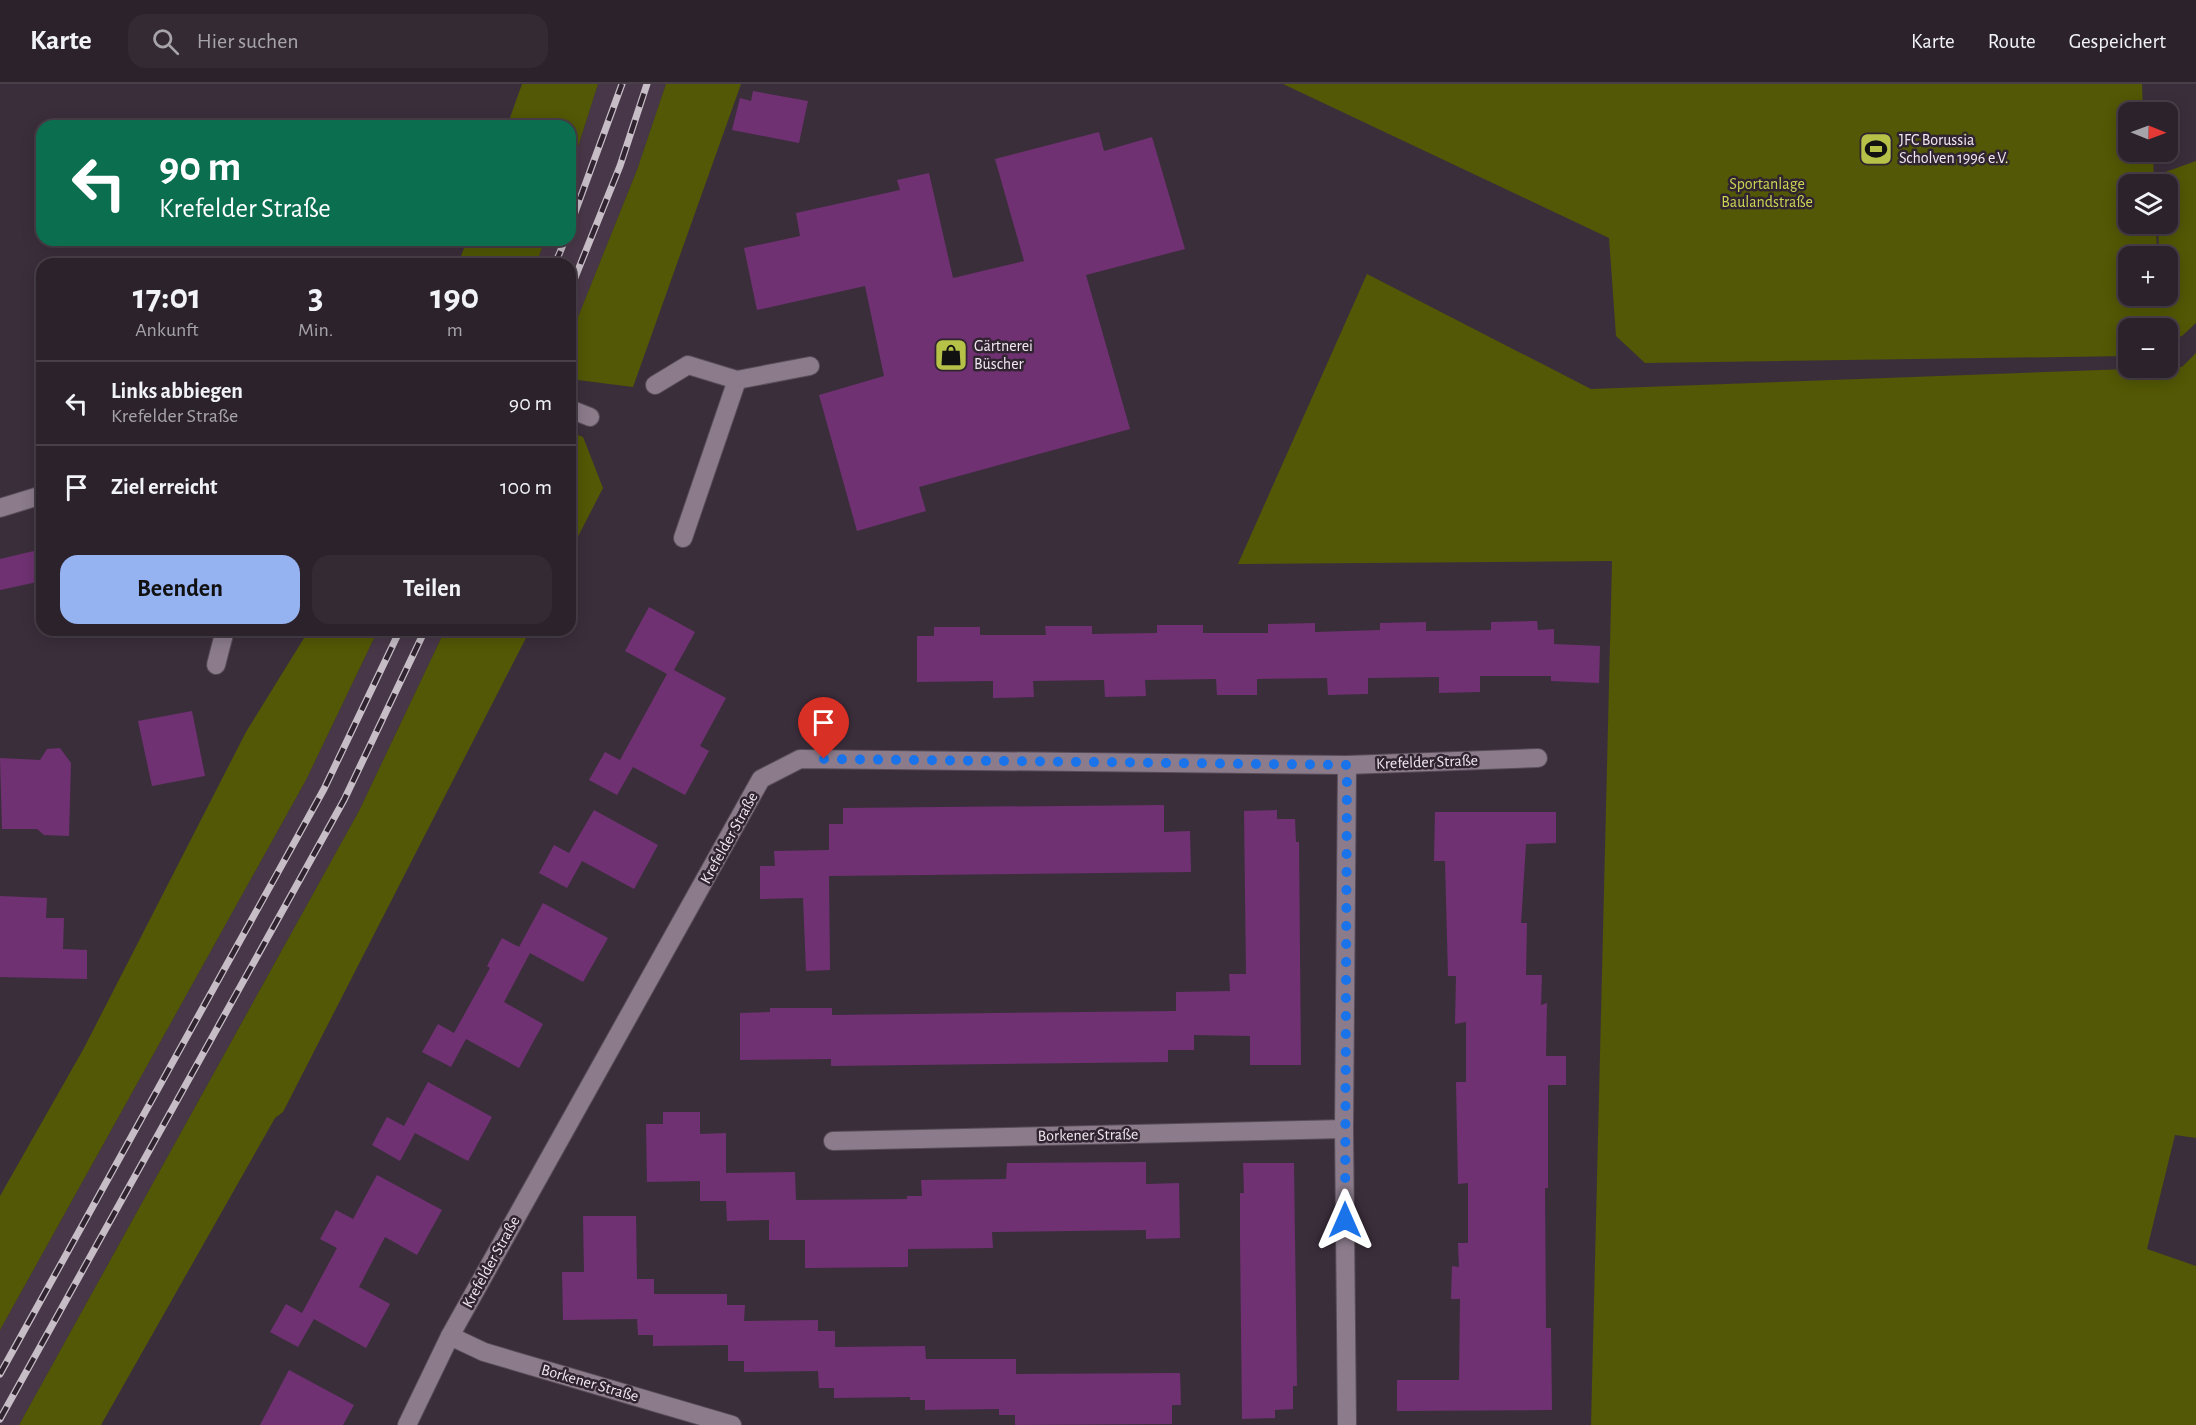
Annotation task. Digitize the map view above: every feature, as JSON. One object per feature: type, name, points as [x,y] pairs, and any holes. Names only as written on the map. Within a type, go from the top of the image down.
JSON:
[{"type":"street","points":[[655,385],[688,365],[737,380],[810,366]]},
{"type":"street","points":[[683,538],[737,380]]},
{"type":"street","points":[[576,411],[590,417]]},
{"type":"street","points":[[0,508],[36,497]]},
{"type":"street","points":[[216,664],[223,636]]},
{"type":"street","name":"Krefelder Straße","points":[[406,1425],[450,1335],[761,779],[800,759],[1347,765],[1538,758]]},
{"type":"street","points":[[1347,765],[1344,1129],[1347,1425]]},
{"type":"street","name":"Borkener Straße","points":[[833,1141],[1344,1129]]},
{"type":"street","name":"Borkener Straße","points":[[450,1335],[484,1352],[732,1425]]},
{"type":"shaded area","points":[[598,84],[666,84],[637,170],[576,322],[576,258],[538,258],[543,246],[576,246],[576,153]]},
{"type":"shaded area","points":[[375,636],[442,636],[359,811],[19,1425],[0,1425],[0,1330],[306,780]]},
{"type":"green space","points":[[522,84],[598,84],[576,153],[576,120],[509,120]]},
{"type":"green space","points":[[666,84],[741,84],[633,387],[576,380],[576,322],[637,170]]},
{"type":"green space","name":"Sportanlage Baulandstraße","points":[[1283,84],[2142,84],[2143,102],[2118,102],[2118,162],[2153,162],[2154,174],[2118,174],[2118,234],[2156,234],[2157,246],[2118,246],[2118,306],[2178,306],[2178,246],[2159,246],[2158,234],[2178,234],[2178,174],[2160,174],[2196,161],[2196,323],[2178,337],[2178,318],[2118,318],[2118,356],[1645,363],[1616,336],[1609,238]]},
{"type":"green space","points":[[465,246],[543,246],[538,258],[460,258]]},
{"type":"green space","points":[[1367,274],[1591,389],[2118,369],[2118,378],[2178,378],[2178,367],[2182,367],[2196,353],[2196,1138],[2175,1135],[2147,1249],[2196,1266],[2196,1425],[1591,1425],[1612,561],[1238,564]]},
{"type":"green space","points":[[576,434],[583,437],[603,488],[576,540]]},
{"type":"green space","points":[[305,636],[375,636],[306,780],[0,1330],[0,1196],[84,1048],[246,732]]},
{"type":"green space","points":[[442,636],[527,636],[283,1112],[275,1118],[101,1425],[19,1425],[359,811]]},
{"type":"building","points":[[753,91],[808,101],[799,143],[732,130],[740,98],[751,101]]},
{"type":"building","points":[[1099,132],[1104,151],[1152,137],[1185,249],[1086,275],[1130,429],[919,487],[926,511],[857,531],[819,395],[884,376],[865,286],[757,310],[744,248],[800,236],[796,213],[900,190],[897,180],[929,173],[953,278],[1024,261],[995,159]]},
{"type":"building","points":[[36,550],[36,582],[0,590],[0,559]]},
{"type":"building","points":[[649,607],[695,632],[674,670],[726,698],[700,746],[709,751],[685,795],[633,767],[617,795],[589,780],[605,752],[620,760],[667,674],[625,651]]},
{"type":"building","points":[[1537,621],[1538,630],[1554,629],[1554,644],[1600,646],[1599,683],[1551,681],[1551,676],[1480,676],[1480,692],[1439,693],[1439,677],[1368,678],[1368,694],[1328,695],[1327,678],[1257,679],[1257,695],[1217,695],[1216,679],[1145,680],[1146,696],[1105,697],[1104,680],[1033,681],[1034,697],[993,698],[993,681],[917,682],[917,636],[934,636],[934,627],[980,627],[980,635],[1046,635],[1045,626],[1092,626],[1092,634],[1157,633],[1157,625],[1203,625],[1203,633],[1268,633],[1268,624],[1315,623],[1315,632],[1380,630],[1380,623],[1426,622],[1426,631],[1491,630],[1491,622]]},
{"type":"building","points":[[192,711],[205,776],[152,786],[138,721]]},
{"type":"building","points":[[60,748],[71,763],[69,836],[44,835],[37,829],[2,829],[0,758],[40,760],[47,749]]},
{"type":"building","points":[[1164,805],[1164,832],[1190,831],[1191,872],[829,876],[830,970],[806,971],[803,898],[760,899],[760,866],[775,866],[774,851],[829,850],[829,824],[843,824],[843,808]]},
{"type":"building","points":[[594,810],[658,845],[634,889],[582,861],[567,888],[539,873],[554,845],[569,853]]},
{"type":"building","points":[[1277,810],[1277,819],[1295,819],[1296,842],[1299,842],[1301,1065],[1250,1065],[1250,1036],[1194,1035],[1194,1050],[1168,1050],[1168,1062],[831,1066],[831,1059],[740,1060],[740,1013],[770,1012],[770,1008],[832,1008],[832,1015],[1176,1011],[1176,992],[1230,991],[1229,974],[1246,974],[1244,811]]},
{"type":"building","points":[[1435,812],[1556,812],[1556,843],[1526,844],[1521,923],[1527,923],[1526,975],[1542,975],[1541,1005],[1547,1003],[1546,1056],[1566,1056],[1566,1085],[1548,1085],[1548,1188],[1545,1188],[1546,1328],[1551,1328],[1552,1410],[1397,1411],[1397,1380],[1459,1380],[1460,1299],[1451,1299],[1452,1266],[1459,1267],[1458,1243],[1468,1243],[1468,1183],[1458,1184],[1456,1082],[1466,1082],[1466,1022],[1455,1024],[1456,976],[1448,976],[1445,861],[1434,861]]},
{"type":"building","points":[[0,896],[47,898],[46,918],[64,918],[63,949],[87,950],[87,979],[0,977]]},
{"type":"building","points":[[543,903],[608,938],[583,982],[530,953],[504,1002],[543,1024],[519,1068],[466,1039],[451,1067],[422,1052],[438,1024],[454,1033],[490,968],[487,966],[502,938],[519,947]]},
{"type":"building","points":[[428,1082],[492,1117],[468,1161],[415,1133],[400,1161],[372,1145],[387,1117],[404,1126]]},
{"type":"building","points":[[663,1112],[700,1112],[700,1134],[726,1133],[726,1173],[795,1172],[796,1200],[907,1199],[907,1196],[922,1196],[921,1180],[1006,1179],[1007,1163],[1146,1162],[1146,1184],[1179,1183],[1180,1238],[1146,1239],[1146,1230],[992,1232],[993,1248],[908,1249],[908,1267],[805,1268],[805,1240],[769,1240],[769,1220],[727,1221],[726,1201],[700,1201],[700,1181],[647,1182],[646,1124],[663,1124]]},
{"type":"building","points":[[1243,1163],[1294,1163],[1297,1386],[1293,1386],[1293,1409],[1275,1410],[1275,1418],[1242,1419],[1240,1193],[1244,1193]]},
{"type":"building","points":[[377,1175],[442,1210],[417,1255],[385,1237],[359,1287],[390,1304],[366,1348],[314,1319],[298,1347],[270,1332],[286,1304],[302,1313],[337,1248],[320,1239],[336,1210],[353,1219]]},
{"type":"building","points":[[583,1216],[636,1216],[637,1279],[654,1279],[654,1294],[727,1294],[727,1305],[745,1305],[744,1321],[818,1320],[818,1331],[835,1331],[835,1347],[925,1346],[926,1359],[1016,1359],[1016,1374],[1180,1373],[1181,1405],[1172,1405],[1172,1424],[1015,1425],[1015,1415],[999,1415],[999,1409],[925,1410],[925,1400],[910,1400],[910,1397],[834,1398],[834,1388],[819,1388],[818,1371],[744,1372],[744,1361],[728,1361],[728,1345],[653,1346],[653,1335],[638,1335],[637,1319],[563,1320],[562,1272],[584,1272]]},
{"type":"building","points":[[289,1370],[354,1405],[343,1425],[260,1425]]},
{"type":"railway","points":[[576,210],[622,84]]},
{"type":"railway","points":[[576,275],[620,166],[647,84]]},
{"type":"railway","points":[[558,258],[562,246]]},
{"type":"railway","points":[[0,1374],[324,789],[397,636]]},
{"type":"railway","points":[[0,1419],[344,800],[422,636]]},
{"type":"place","name":"JFC Borussia Scholven 1996 e.V.","points":[[1876,149]]},
{"type":"place","name":"Gärtnerei Büscher","points":[[951,355]]},
{"type":"route","points":[[824,759],[1347,765],[1345,1220]]}]
